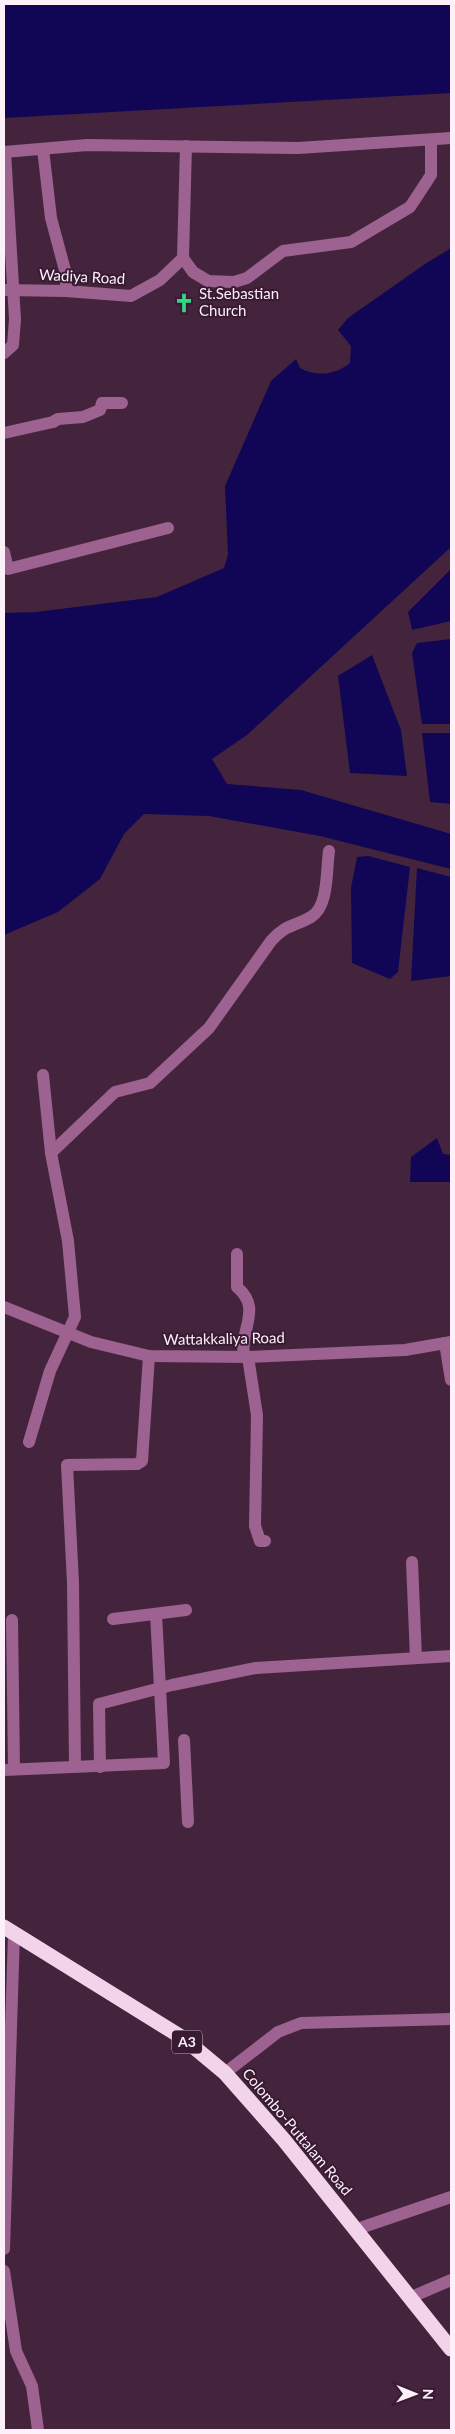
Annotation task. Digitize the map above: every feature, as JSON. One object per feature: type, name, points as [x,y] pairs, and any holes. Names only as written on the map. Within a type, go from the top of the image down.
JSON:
[{"type":"highway","name":"Colombo-Puttalam Road","points":[[9,1930],[183,2038],[225,2073],[284,2140],[451,2350]]},
{"type":"street","points":[[4,353],[11,349],[14,340],[9,290],[4,152],[87,145],[298,148],[451,138]]},
{"type":"street","points":[[186,146],[183,258],[193,272],[208,281],[234,282],[247,278],[282,251],[351,242],[410,207],[431,174],[431,140]]},
{"type":"street","points":[[43,149],[50,218],[66,274],[66,291]]},
{"type":"street","name":"Wadiya Road","points":[[9,290],[66,291],[131,296],[160,280],[183,258]]},
{"type":"street","points":[[4,433],[53,422],[58,419],[83,417],[100,410],[102,403],[122,403]]},
{"type":"street","points":[[4,552],[8,569],[168,528]]},
{"type":"street","points":[[51,1154],[115,1092],[150,1083],[209,1028],[271,940],[283,928],[311,916],[321,908],[329,852]]},
{"type":"street","points":[[29,1442],[50,1371],[75,1317],[68,1241],[51,1154],[42,1075]]},
{"type":"street","points":[[237,1254],[237,1287],[248,1299],[250,1312],[242,1350],[246,1357],[257,1415],[254,1526],[260,1541],[265,1541]]},
{"type":"street","name":"Wattakkaliya Road","points":[[4,1307],[91,1342],[149,1356],[246,1357],[405,1350],[448,1343]]},
{"type":"street","points":[[448,1343],[451,1380]]},
{"type":"street","points":[[75,1766],[73,1583],[67,1465],[137,1464],[142,1461],[149,1356]]},
{"type":"street","points":[[412,1562],[416,1658]]},
{"type":"street","points":[[114,1619],[186,1610]]},
{"type":"street","points":[[156,1614],[164,1763]]},
{"type":"street","points":[[12,1620],[9,1770],[185,1762]]},
{"type":"street","points":[[100,1767],[99,1704],[256,1668],[451,1656]]},
{"type":"street","points":[[184,1740],[188,1822]]},
{"type":"street","points":[[4,2248],[9,1930]]},
{"type":"street","points":[[225,2073],[278,2032],[301,2023],[451,2019]]},
{"type":"street","points":[[357,2232],[363,2227],[451,2197]]},
{"type":"street","points":[[4,2271],[16,2351],[32,2386],[38,2430]]},
{"type":"street","points":[[409,2298],[451,2280]]},
{"type":"shaded area","points":[[4,4],[451,4],[451,93],[4,118]]},
{"type":"shaded area","points":[[451,248],[451,547],[247,735],[212,759],[227,784],[301,790],[451,834],[451,869],[320,836],[209,816],[144,814],[124,834],[100,879],[58,912],[4,935],[4,613],[36,612],[157,597],[224,568],[228,555],[225,486],[271,381],[296,359],[300,368],[319,374],[338,370],[350,363],[351,346],[338,330],[348,318]]},
{"type":"shaded area","points":[[451,569],[451,621],[412,630],[408,612]]},
{"type":"shaded area","points":[[451,639],[451,724],[422,724],[412,653],[417,643]]},
{"type":"shaded area","points":[[372,655],[401,730],[407,776],[350,773],[338,676]]},
{"type":"shaded area","points":[[422,733],[451,733],[451,804],[430,802]]},
{"type":"shaded area","points":[[368,856],[410,867],[398,972],[390,979],[352,963],[351,888],[357,857]]},
{"type":"shaded area","points":[[417,868],[451,877],[451,976],[411,981]]},
{"type":"shaded area","points":[[437,1138],[443,1154],[451,1155],[451,1182],[410,1182],[411,1157]]},
{"type":"place","name":"St.Sebastian Church","points":[[184,303]]}]
